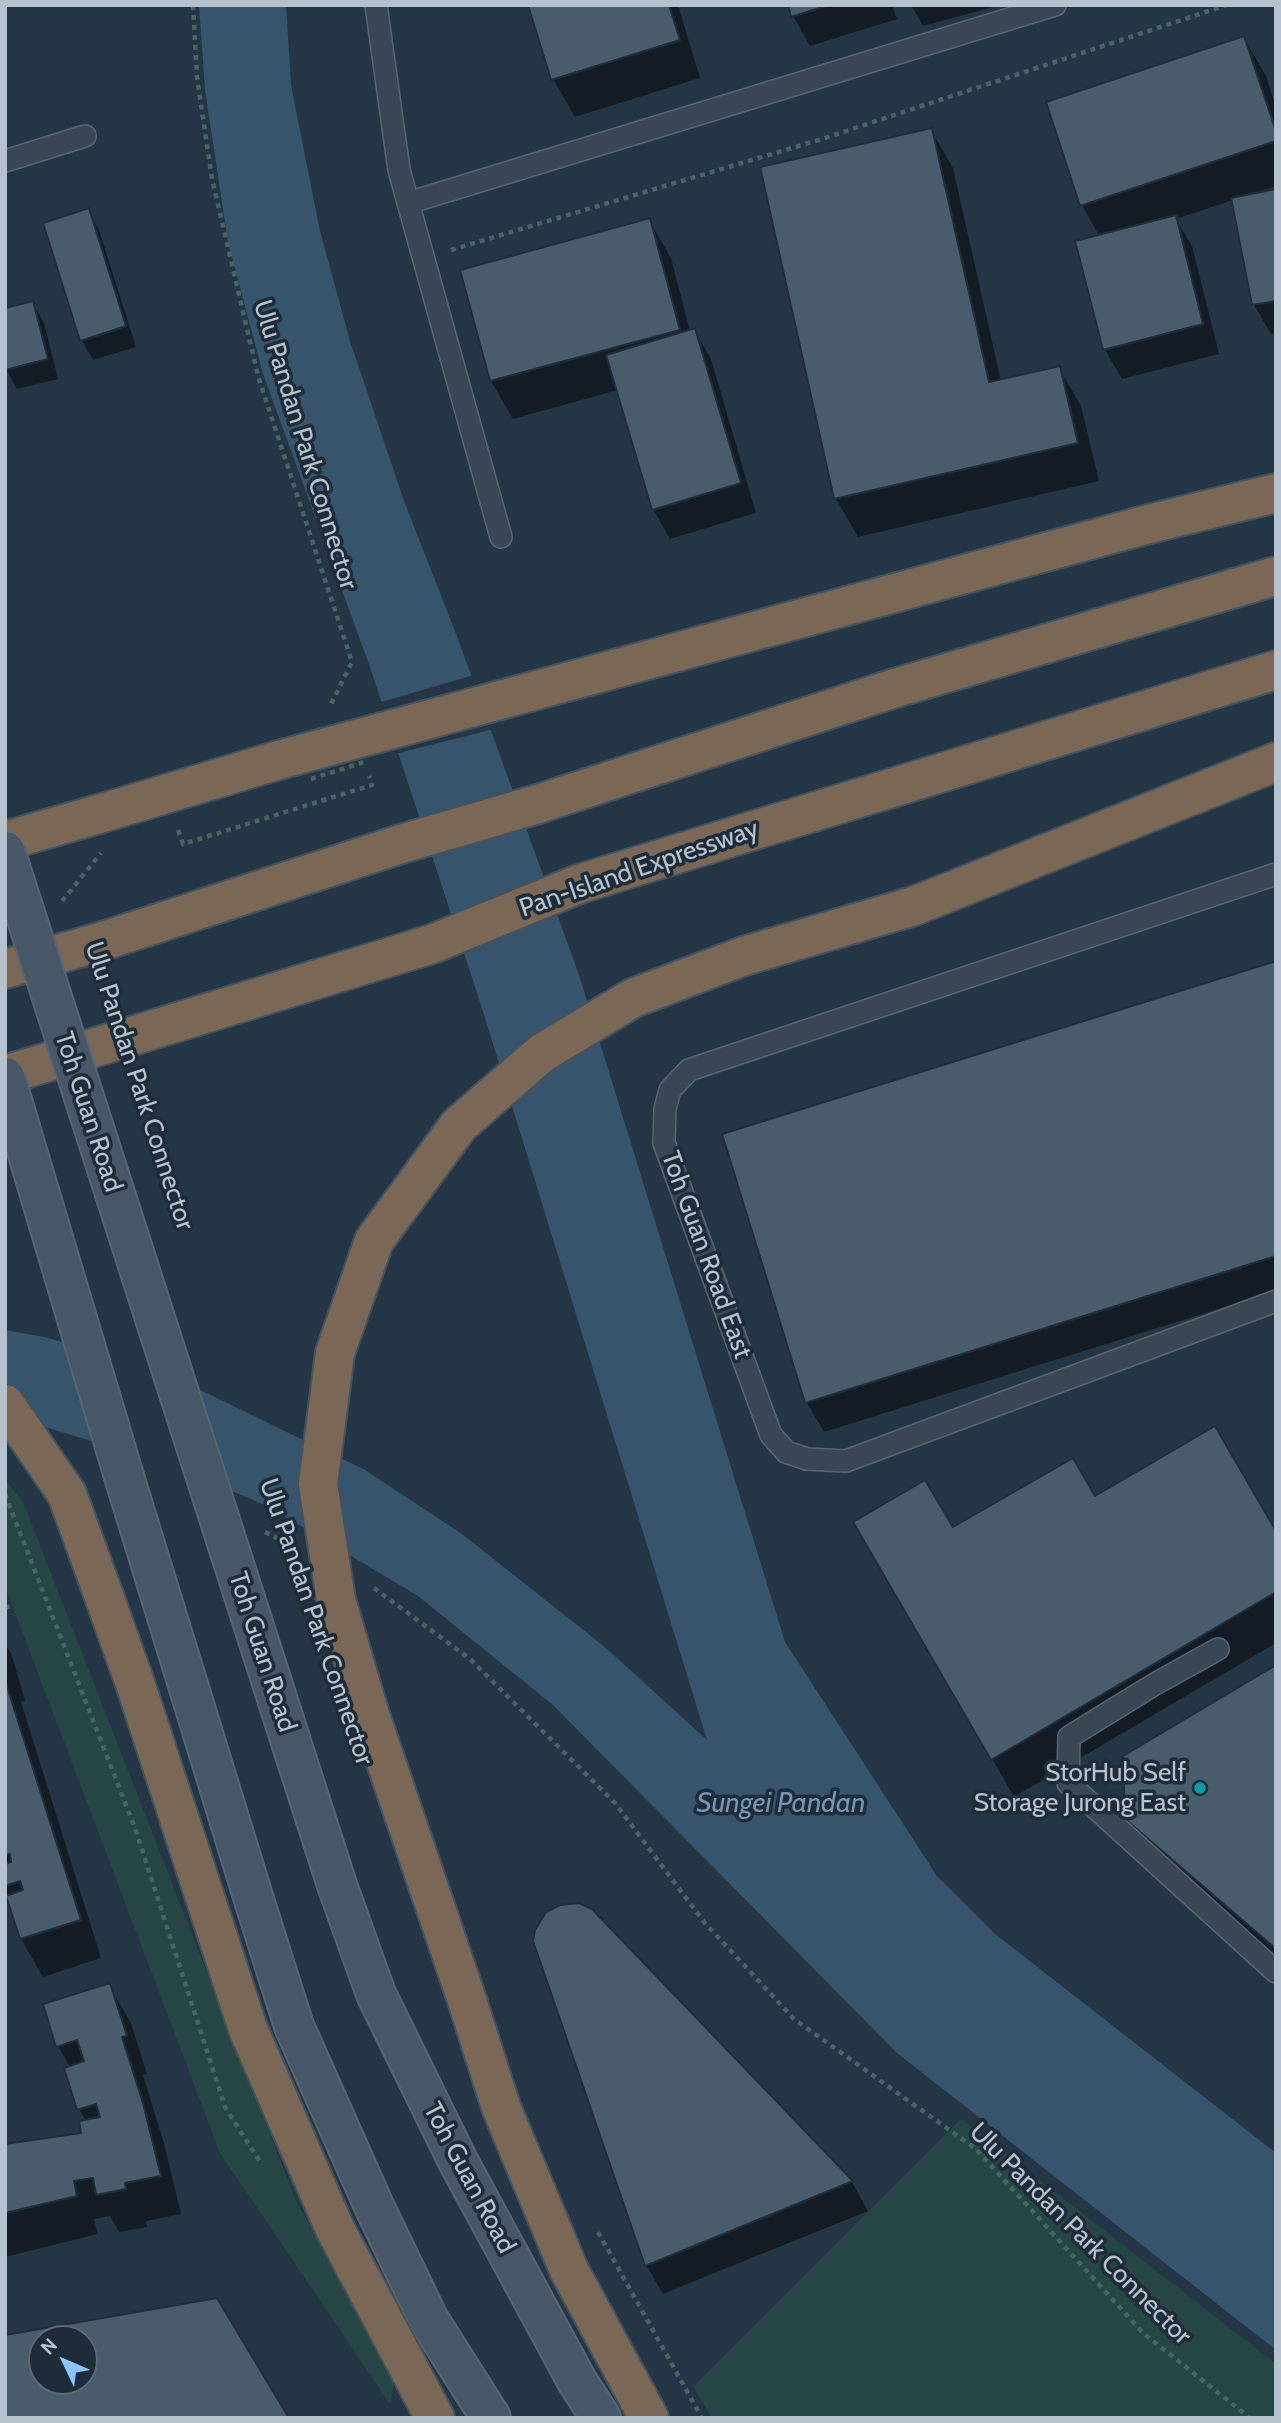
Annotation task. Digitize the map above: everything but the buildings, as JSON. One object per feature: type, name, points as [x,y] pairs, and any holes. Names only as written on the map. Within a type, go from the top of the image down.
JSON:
[{"type":"highway","points":[[5,841],[279,760],[1149,524],[1276,493]]},
{"type":"highway","points":[[5,969],[100,942],[401,844],[538,804],[892,689],[1276,576]]},
{"type":"highway","name":"Pan-Island Expressway","points":[[5,1076],[432,944],[579,884],[1276,670]]},
{"type":"highway","points":[[649,2418],[569,2270],[501,2107],[369,1712],[336,1600],[318,1484],[335,1353],[374,1241],[459,1125],[542,1054],[633,998],[744,956],[914,906],[1276,762]]},
{"type":"highway","points":[[5,1404],[67,1494],[140,1699],[248,2029],[335,2229],[435,2418]]},
{"type":"main road","name":"Toh Guan Road","points":[[5,851],[337,1885],[376,1994],[457,2161],[577,2381],[601,2418]]},
{"type":"main road","points":[[5,1076],[122,1470],[294,2026],[374,2206],[429,2320],[491,2418]]},
{"type":"lane","points":[[376,5],[399,170],[501,537]]},
{"type":"lane","points":[[408,203],[1055,5]]},
{"type":"lane","points":[[5,161],[85,136]]},
{"type":"lane","name":"Toh Guan Road East","points":[[1276,874],[689,1070],[670,1090],[665,1109],[664,1143],[771,1435],[786,1452],[807,1460],[846,1461],[1276,1301]]},
{"type":"lane","points":[[1218,1649],[1154,1684],[1069,1737],[1068,1783],[1276,1972]]},
{"type":"path","name":"Ulu Pandan Park Connector","points":[[193,5],[197,77],[212,179],[258,376],[352,662],[328,710]]},
{"type":"path","points":[[423,258],[822,139],[1227,5]]},
{"type":"path","points":[[301,782],[364,762]]},
{"type":"path","points":[[59,905],[109,842]]},
{"type":"path","name":"Ulu Pandan Park Connector","points":[[264,1530],[268,1543]]},
{"type":"path","name":"Ulu Pandan Park Connector","points":[[287,1554],[283,1541],[295,1548]]},
{"type":"path","name":"Ulu Pandan Park Connector","points":[[369,1585],[381,1591],[470,1659],[615,1803],[704,1922],[794,2018],[976,2149],[1143,2333],[1250,2418]]},
{"type":"path","points":[[5,1608],[13,1605]]},
{"type":"path","points":[[594,2225],[702,2418]]},
{"type":"green space","points":[[5,1479],[23,1502],[297,2203],[397,2371],[390,2404],[220,2153],[5,1586]]},
{"type":"green space","points":[[961,2119],[1276,2364],[1276,2418],[712,2418],[693,2387]]},
{"type":"water","name":"Sungei Pandan","points":[[199,5],[286,5],[291,85],[320,231],[350,341],[404,501],[458,639],[579,975],[785,1642],[937,1876],[995,1934],[1276,2153],[1276,2350],[897,2053],[553,1705],[418,1596],[271,1508],[175,1466],[5,1415],[5,1330],[44,1337],[153,1367],[365,1470],[462,1534],[606,1648],[707,1740],[481,1005],[370,667],[263,374],[228,242],[205,90]]},
{"type":"pier","points":[[474,675],[494,729],[395,754],[378,703]]},
{"type":"pier","points":[[66,1340],[154,1364],[230,1494],[174,1469],[97,1446]]},
{"type":"place","name":"StorHub Self Storage Jurong East","points":[[1200,1788]]}]
